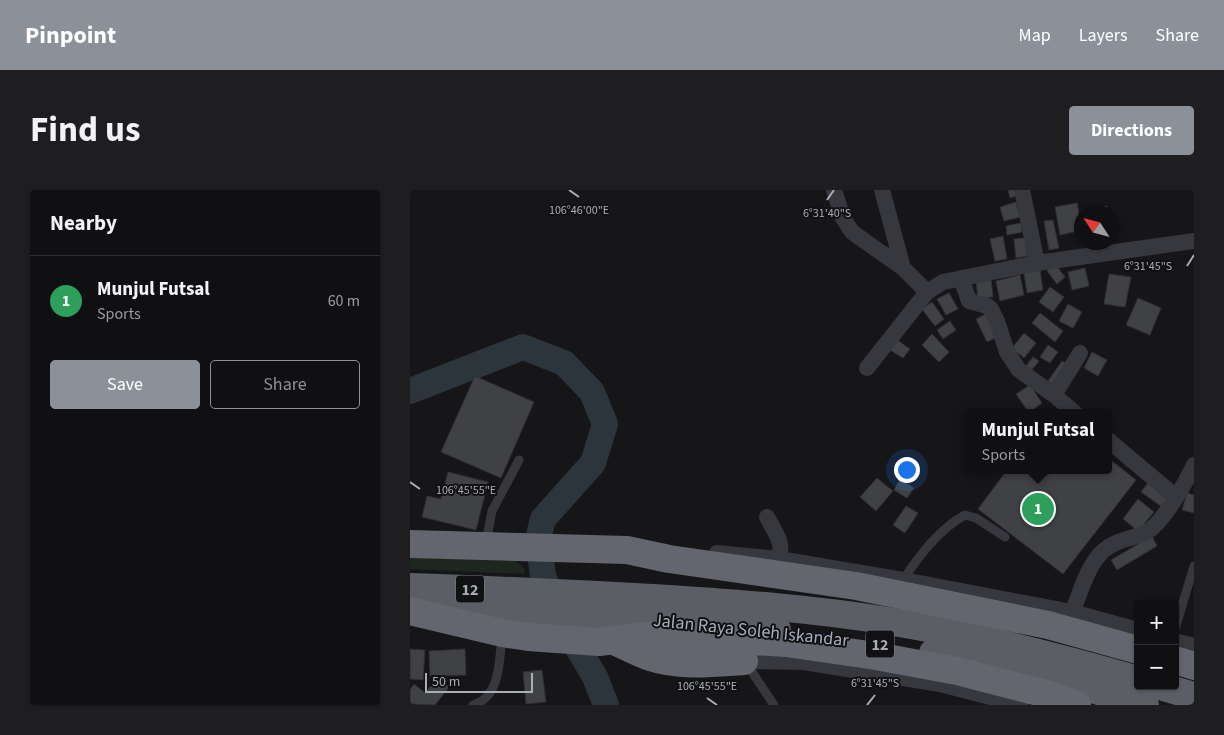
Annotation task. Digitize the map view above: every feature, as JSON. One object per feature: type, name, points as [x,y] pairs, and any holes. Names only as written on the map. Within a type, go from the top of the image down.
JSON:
[{"type":"highway","points":[[410,544],[625,550],[669,559],[856,586],[1048,625],[1134,649]]},
{"type":"highway","name":"Jalan Raya Soleh Iskandar","points":[[410,587],[522,619],[608,624],[732,626],[885,644],[1052,677],[1145,705]]},
{"type":"highway","name":"Jalan Raya Soleh Iskandar","points":[[608,624],[734,604],[822,612],[888,621],[1053,655],[1134,679]]},
{"type":"highway","points":[[410,609],[522,619],[608,624],[653,635],[786,642],[958,671],[1050,695],[1077,705]]},
{"type":"highway","points":[[608,624],[650,657],[702,664],[744,661]]},
{"type":"highway","points":[[1179,661],[1194,666]]},
{"type":"highway","points":[[1174,690],[1194,696]]},
{"type":"street","points":[[834,190],[843,218],[852,232],[903,268],[927,292]]},
{"type":"street","points":[[882,190],[903,268]]},
{"type":"street","points":[[1022,190],[1037,263]]},
{"type":"street","points":[[867,368],[927,292],[943,282],[1037,263],[1193,243]]},
{"type":"street","points":[[961,278],[969,301],[992,309],[1007,352],[1019,370],[1070,409]]},
{"type":"street","points":[[1054,395],[1080,353]]},
{"type":"street","points":[[1112,443],[1176,497]]},
{"type":"street","points":[[1072,612],[1096,559],[1111,544],[1147,532],[1167,511],[1194,465]]},
{"type":"street","points":[[767,517],[782,548],[779,559]]},
{"type":"street","points":[[625,550],[693,551],[779,559],[1072,612],[1134,629]]},
{"type":"street","points":[[1179,641],[1194,646]]},
{"type":"street","points":[[744,661],[804,662],[940,684],[1018,704]]},
{"type":"lane","points":[[499,546],[492,511],[520,460]]},
{"type":"lane","points":[[903,580],[912,566],[945,529],[965,516],[976,518],[1005,537]]},
{"type":"lane","points":[[1179,616],[1194,566]]},
{"type":"lane","points":[[473,705],[484,701],[490,694],[495,684],[499,667],[522,619]]},
{"type":"lane","points":[[744,661],[774,705]]},
{"type":"shaded area","points":[[410,555],[513,558],[525,569],[524,574],[410,569]]},
{"type":"building","points":[[1008,190],[1018,190],[1020,195],[1010,198]]},
{"type":"building","points":[[1016,202],[1020,217],[1004,221],[1000,207]]},
{"type":"building","points":[[1077,203],[1077,205],[1074,205],[1074,232],[1060,235],[1055,207]]},
{"type":"building","points":[[1053,220],[1059,248],[1049,250],[1044,221]]},
{"type":"building","points":[[1021,223],[1022,232],[1007,235],[1006,226]]},
{"type":"building","points":[[1003,236],[1007,259],[995,261],[990,239]]},
{"type":"building","points":[[1025,238],[1027,256],[1016,258],[1014,239]]},
{"type":"building","points":[[1055,264],[1065,277],[1057,284],[1047,271]]},
{"type":"building","points":[[1085,268],[1089,286],[1072,290],[1068,272]]},
{"type":"building","points":[[1040,270],[1043,290],[1027,293],[1024,273]]},
{"type":"building","points":[[1109,274],[1131,277],[1125,307],[1104,304]]},
{"type":"building","points":[[1020,275],[1024,295],[1000,301],[996,281]]},
{"type":"building","points":[[991,279],[993,297],[978,299],[976,281]]},
{"type":"building","points":[[1050,287],[1064,297],[1053,312],[1039,302]]},
{"type":"building","points":[[949,293],[958,309],[946,315],[937,299]]},
{"type":"building","points":[[1138,298],[1161,308],[1150,335],[1126,325]]},
{"type":"building","points":[[932,302],[944,319],[935,326],[922,309]]},
{"type":"building","points":[[1068,304],[1082,312],[1073,328],[1059,321]]},
{"type":"building","points":[[1040,313],[1063,331],[1055,342],[1032,323]]},
{"type":"building","points":[[986,314],[997,337],[987,342],[976,319]]},
{"type":"building","points":[[950,321],[956,330],[943,339],[937,330]]},
{"type":"building","points":[[1024,333],[1036,343],[1024,358],[1012,348]]},
{"type":"building","points":[[932,334],[949,352],[939,362],[922,345]]},
{"type":"building","points":[[897,340],[910,349],[903,358],[890,350]]},
{"type":"building","points":[[1048,345],[1058,352],[1050,363],[1040,357]]},
{"type":"building","points":[[1092,352],[1107,360],[1098,376],[1084,368]]},
{"type":"building","points":[[1033,357],[1039,361],[1031,371],[1025,367]]},
{"type":"building","points":[[1062,361],[1069,365],[1054,385],[1048,381]]},
{"type":"building","points":[[475,376],[534,402],[501,478],[441,452]]},
{"type":"building","points":[[1030,385],[1042,403],[1034,409],[1026,409],[1016,394]]},
{"type":"building","points":[[1112,461],[1136,480],[1063,574],[978,509],[1004,474],[1112,474]]},
{"type":"building","points":[[448,472],[488,482],[476,530],[422,517],[427,496],[441,499]]},
{"type":"building","points":[[877,478],[893,491],[876,511],[860,497]]},
{"type":"building","points":[[900,479],[914,488],[907,498],[894,490]]},
{"type":"building","points":[[1150,480],[1170,495],[1162,507],[1141,492]]},
{"type":"building","points":[[1187,493],[1194,495],[1194,513],[1182,510]]},
{"type":"building","points":[[1138,499],[1154,512],[1138,531],[1123,519]]},
{"type":"building","points":[[906,506],[918,513],[905,533],[893,525]]},
{"type":"building","points":[[1152,536],[1157,546],[1117,570],[1111,560]]},
{"type":"building","points":[[410,649],[425,650],[423,680],[410,679]]},
{"type":"building","points":[[465,649],[466,675],[430,676],[429,651]]},
{"type":"building","points":[[542,670],[546,702],[526,704],[523,672]]},
{"type":"building","points":[[438,677],[449,687],[435,705],[410,704],[410,690],[414,684],[425,693]]},
{"type":"waterway","points":[[410,391],[523,347],[564,363],[592,392],[605,424],[593,463],[543,519],[538,539],[543,576],[562,621],[595,677],[606,705]]},
{"type":"place","name":"Munjul Futsal","points":[[1038,509]]}]
